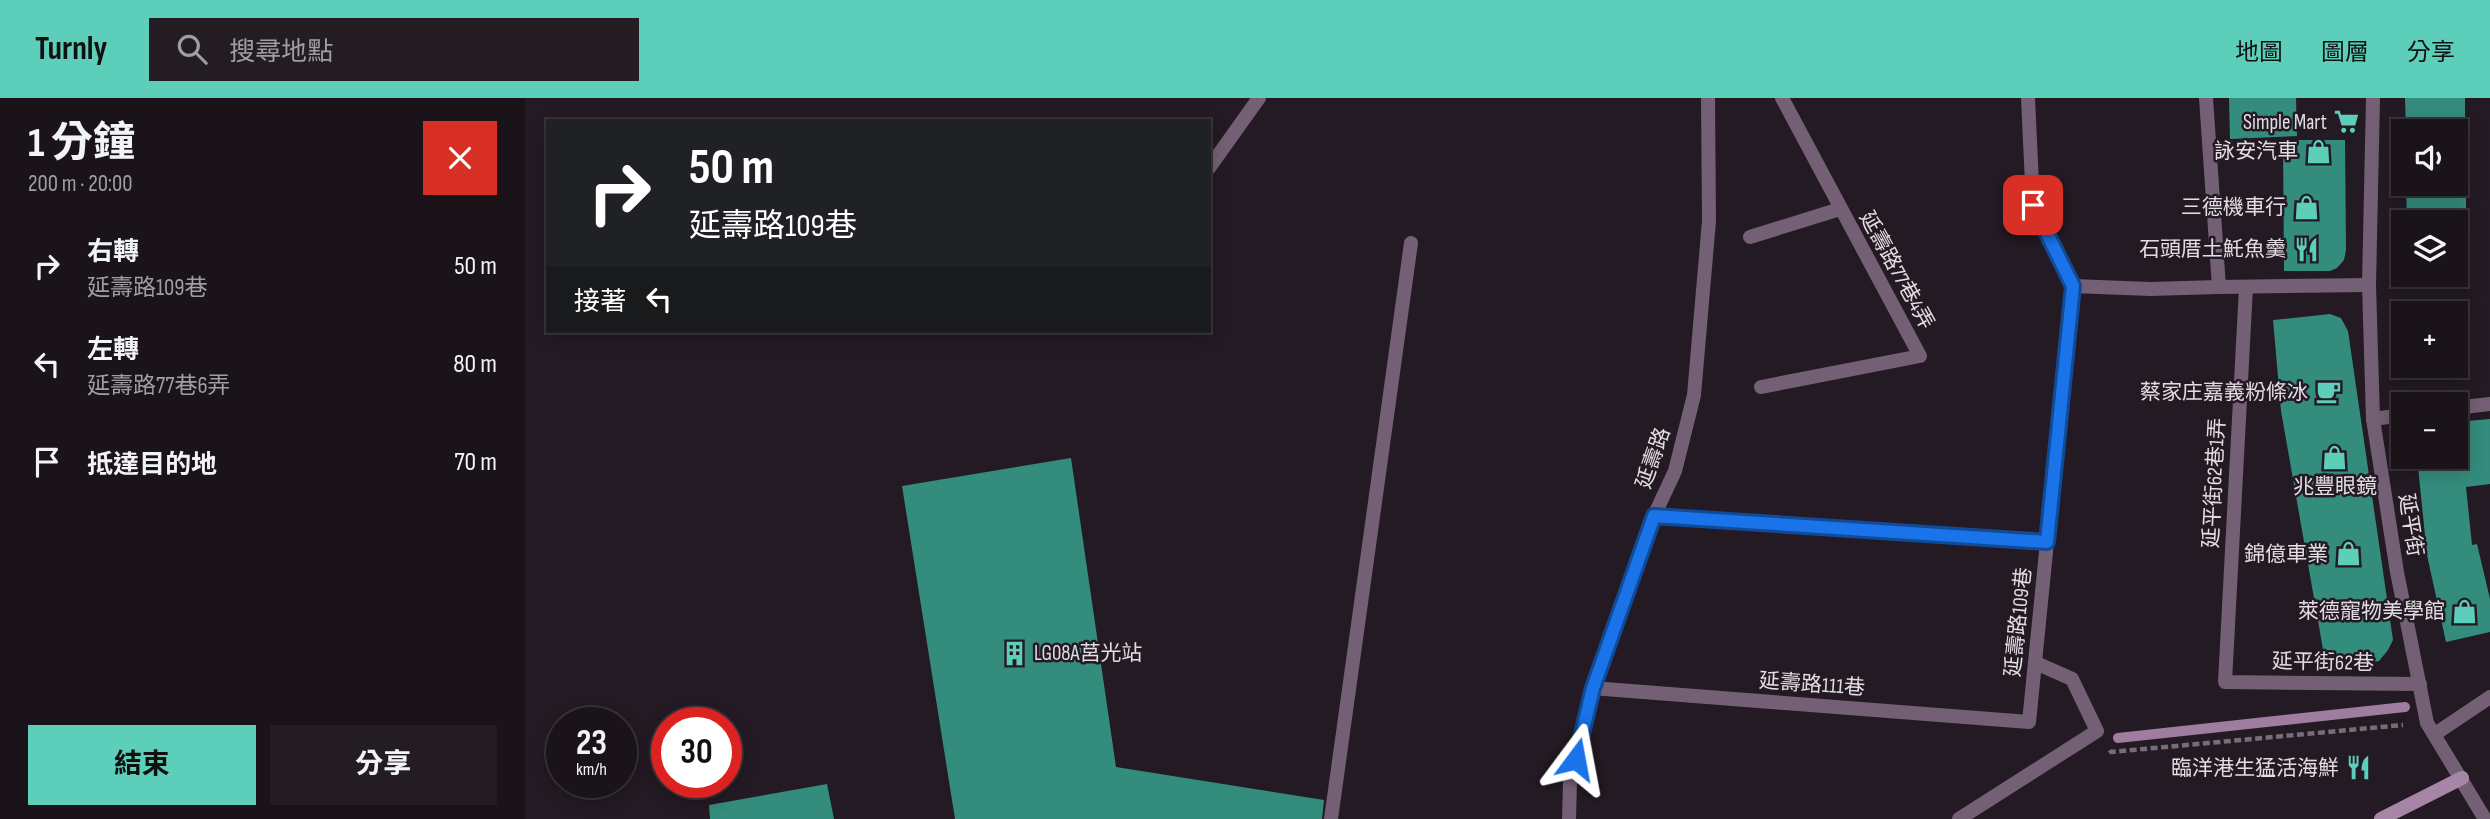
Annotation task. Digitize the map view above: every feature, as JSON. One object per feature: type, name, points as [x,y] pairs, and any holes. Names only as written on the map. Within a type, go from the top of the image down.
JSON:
[{"type":"street","points":[[1211,165],[1259,98]]},
{"type":"street","name":"延壽路","points":[[1569,819],[1570,782],[1593,688],[1654,516],[1675,471],[1694,395],[1709,221],[1708,98]]},
{"type":"street","name":"延壽路77巷4弄","points":[[1761,387],[1920,356],[1782,98]]},
{"type":"street","points":[[2028,98],[2033,205],[2073,286],[2047,542]]},
{"type":"street","points":[[2206,98],[2219,287]]},
{"type":"street","name":"延平街","points":[[2374,98],[2369,285],[2373,419],[2397,572],[2431,729],[2486,819]]},
{"type":"street","points":[[1750,237],[1840,209]]},
{"type":"street","points":[[1331,819],[1411,243]]},
{"type":"street","points":[[2073,286],[2150,289],[2369,285]]},
{"type":"street","name":"延平街62巷1弄","points":[[2225,682],[2246,287]]},
{"type":"street","points":[[2468,407],[2490,404]]},
{"type":"street","points":[[2373,419],[2391,417]]},
{"type":"street","name":"延壽路109巷","points":[[1654,516],[2047,542],[2029,722]]},
{"type":"street","points":[[1959,819],[2098,732],[2072,679],[2036,663]]},
{"type":"street","name":"延平街62巷","points":[[2225,682],[2420,684]]},
{"type":"street","name":"延壽路111巷","points":[[1593,688],[2029,722]]},
{"type":"street","points":[[2431,729],[2490,697]]},
{"type":"street","points":[[2381,819],[2462,778]]},
{"type":"path","points":[[2098,732],[2111,752],[2431,729]]},
{"type":"building","points":[[2229,98],[2296,98],[2297,136],[2230,139]]},
{"type":"building","points":[[2405,98],[2465,98],[2465,119],[2406,119]]},
{"type":"building","points":[[2283,140],[2345,140],[2346,250],[2344,260],[2330,271],[2284,271]]},
{"type":"building","points":[[2406,196],[2466,196],[2466,210],[2407,210]]},
{"type":"building","points":[[2330,314],[2341,318],[2348,331],[2393,640],[2379,661],[2327,672],[2281,411],[2273,320]]},
{"type":"building","points":[[2490,419],[2490,484],[2466,487],[2472,545],[2477,544],[2490,599],[2490,632],[2446,642],[2427,555],[2418,469],[2468,469],[2468,421]]},
{"type":"building","name":"LG08A莒光站","points":[[1071,458],[1116,767],[1324,800],[1322,819],[955,819],[902,486]]},
{"type":"building","points":[[827,784],[834,819],[710,819],[709,805]]},
{"type":"waterway","points":[[2118,738],[2405,707]]},
{"type":"place","name":"Simple Mart","points":[[2347,122]]},
{"type":"place","name":"詠安汽車","points":[[2318,151]]},
{"type":"place","name":"三德機車行","points":[[2306,207]]},
{"type":"place","name":"石頭厝土魠魚羹","points":[[2306,249]]},
{"type":"place","name":"蔡家庄嘉義粉條冰","points":[[2328,392]]},
{"type":"place","name":"兆豐眼鏡","points":[[2335,457]]},
{"type":"place","name":"錦億車業","points":[[2348,554]]},
{"type":"place","name":"萊德寵物美學館","points":[[2465,611]]},
{"type":"place","name":"LG08A莒光站","points":[[1014,653]]},
{"type":"place","name":"臨洋港生猛活海鮮","points":[[2359,768]]},
{"type":"route","points":[[1576,759],[1593,688],[1654,516],[2047,542],[2073,286],[2033,205]]}]
